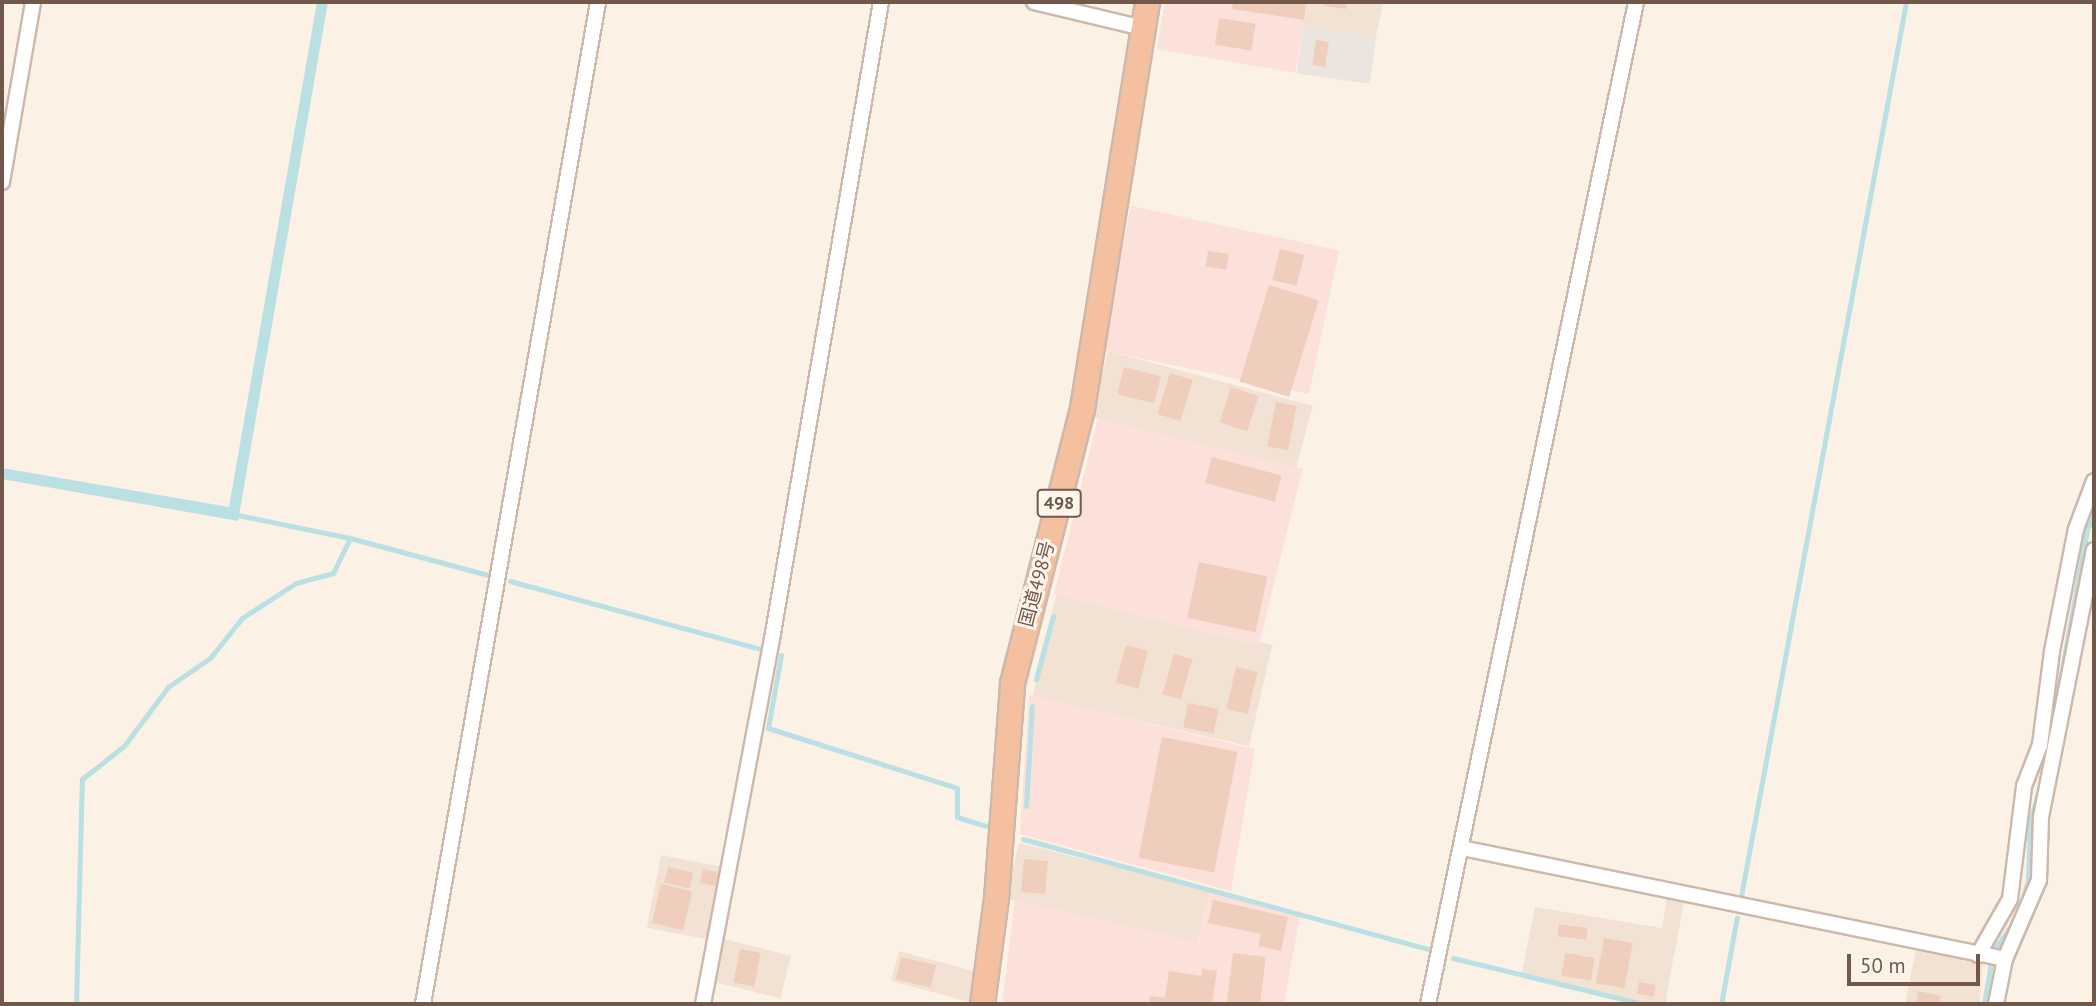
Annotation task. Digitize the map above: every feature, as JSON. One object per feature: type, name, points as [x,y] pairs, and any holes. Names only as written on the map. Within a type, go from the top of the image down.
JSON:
[{"type":"highway","name":"国道498号","points":[[982,1004],[996,898],[1012,683],[1082,408],[1147,2]]},
{"type":"street","points":[[2,182],[33,2]]},
{"type":"street","points":[[423,1004],[598,2]]},
{"type":"street","points":[[703,1004],[774,626],[881,2]]},
{"type":"street","points":[[1034,2],[1143,28]]},
{"type":"street","points":[[1428,1004],[1636,2]]},
{"type":"street","points":[[1978,955],[2010,899],[2024,786],[2040,745],[2052,651],[2076,529],[2094,481]]},
{"type":"street","points":[[1996,1004],[2005,959],[2039,880],[2041,817],[2094,550]]},
{"type":"street","points":[[1462,848],[2005,959]]},
{"type":"shaded area","points":[[1165,2],[1308,2],[1295,73],[1157,49]]},
{"type":"shaded area","points":[[1308,2],[1383,2],[1376,37],[1303,27]]},
{"type":"shaded area","points":[[1303,27],[1376,37],[1370,84],[1296,74]]},
{"type":"shaded area","points":[[1131,206],[1339,250],[1309,394],[1100,350]]},
{"type":"shaded area","points":[[1108,351],[1313,406],[1295,472],[1090,417]]},
{"type":"shaded area","points":[[1098,418],[1303,469],[1259,646],[1054,595]]},
{"type":"shaded area","points":[[1056,595],[1272,645],[1249,746],[1033,696]]},
{"type":"shaded area","points":[[1029,695],[1255,749],[1231,891],[1020,834]]},
{"type":"shaded area","points":[[1019,843],[1210,891],[1196,946],[1005,898]]},
{"type":"shaded area","points":[[661,855],[724,867],[710,940],[647,928]]},
{"type":"shaded area","points":[[1210,892],[1300,915],[1284,1004],[1002,1004],[1015,900],[1198,942]]},
{"type":"shaded area","points":[[1667,897],[1684,902],[1665,1004],[1635,1004],[1521,977],[1535,907],[1662,928]]},
{"type":"shaded area","points":[[724,939],[791,956],[780,998],[713,982]]},
{"type":"shaded area","points":[[1918,940],[1984,951],[1979,1004],[1905,1004]]},
{"type":"shaded area","points":[[899,951],[977,972],[969,1002],[891,981]]},
{"type":"water","points":[[317,2],[328,2],[238,521],[2,479],[2,468],[229,507]]},
{"type":"building","points":[[1233,2],[1307,2],[1304,20],[1232,9]]},
{"type":"building","points":[[1325,2],[1347,2],[1346,9],[1324,6]]},
{"type":"building","points":[[1219,18],[1256,24],[1251,50],[1215,45]]},
{"type":"building","points":[[1316,40],[1329,42],[1325,67],[1312,65]]},
{"type":"building","points":[[1280,249],[1304,255],[1297,286],[1272,280]]},
{"type":"building","points":[[1208,251],[1229,254],[1227,270],[1206,267]]},
{"type":"building","points":[[1269,285],[1319,300],[1289,397],[1239,382]]},
{"type":"building","points":[[1124,367],[1161,376],[1154,403],[1117,394]]},
{"type":"building","points":[[1170,373],[1193,380],[1180,421],[1157,414]]},
{"type":"building","points":[[1231,387],[1259,396],[1247,431],[1220,422]]},
{"type":"building","points":[[1276,402],[1297,406],[1288,450],[1267,446]]},
{"type":"building","points":[[1212,457],[1282,476],[1275,502],[1205,483]]},
{"type":"building","points":[[1199,562],[1267,577],[1256,632],[1187,618]]},
{"type":"building","points":[[1126,645],[1148,651],[1138,689],[1116,683]]},
{"type":"building","points":[[1174,654],[1192,659],[1181,700],[1162,694]]},
{"type":"building","points":[[1236,667],[1257,672],[1248,714],[1226,709]]},
{"type":"building","points":[[1188,703],[1218,709],[1214,733],[1183,728]]},
{"type":"building","points":[[1162,737],[1238,752],[1214,872],[1139,858]]},
{"type":"building","points":[[1024,859],[1048,861],[1045,894],[1021,892]]},
{"type":"building","points":[[668,867],[693,873],[690,888],[664,883]]},
{"type":"building","points":[[703,869],[720,873],[716,886],[700,883]]},
{"type":"building","points":[[661,884],[692,891],[683,930],[652,923]]},
{"type":"building","points":[[1213,900],[1288,917],[1281,951],[1258,946],[1261,934],[1208,923]]},
{"type":"building","points":[[1559,924],[1588,928],[1586,940],[1557,936]]},
{"type":"building","points":[[1604,938],[1633,943],[1625,988],[1596,983]]},
{"type":"building","points":[[740,949],[761,953],[754,986],[734,982]]},
{"type":"building","points":[[1233,953],[1266,957],[1260,1004],[1227,1004]]},
{"type":"building","points":[[1565,953],[1595,958],[1591,980],[1561,976]]},
{"type":"building","points":[[901,957],[936,965],[931,988],[896,979]]},
{"type":"building","points":[[1202,969],[1217,971],[1212,1004],[1149,1004],[1150,996],[1165,998],[1169,971],[1202,976]]},
{"type":"building","points":[[1639,982],[1656,985],[1654,997],[1637,994]]},
{"type":"building","points":[[1918,991],[1941,996],[1939,1004],[1916,1004]]},
{"type":"waterway","points":[[1741,896],[1906,2]]},
{"type":"waterway","points":[[233,514],[350,538],[488,575]]},
{"type":"waterway","points":[[2051,730],[2087,529],[2094,516]]},
{"type":"waterway","points":[[76,1004],[82,779],[124,746],[168,687],[210,658],[242,618],[296,583],[333,573],[350,538]]},
{"type":"waterway","points":[[510,581],[760,649]]},
{"type":"waterway","points":[[1036,679],[1053,616]]},
{"type":"waterway","points":[[781,655],[768,728],[957,788],[957,817],[986,826]]},
{"type":"waterway","points":[[1026,806],[1032,706]]},
{"type":"waterway","points":[[2021,905],[2028,881],[2030,822],[2043,774]]},
{"type":"waterway","points":[[1023,839],[1431,950]]},
{"type":"waterway","points":[[1721,1004],[1737,917]]},
{"type":"waterway","points":[[1984,1004],[1993,951],[2015,921]]},
{"type":"waterway","points":[[1453,958],[1643,1004]]}]
